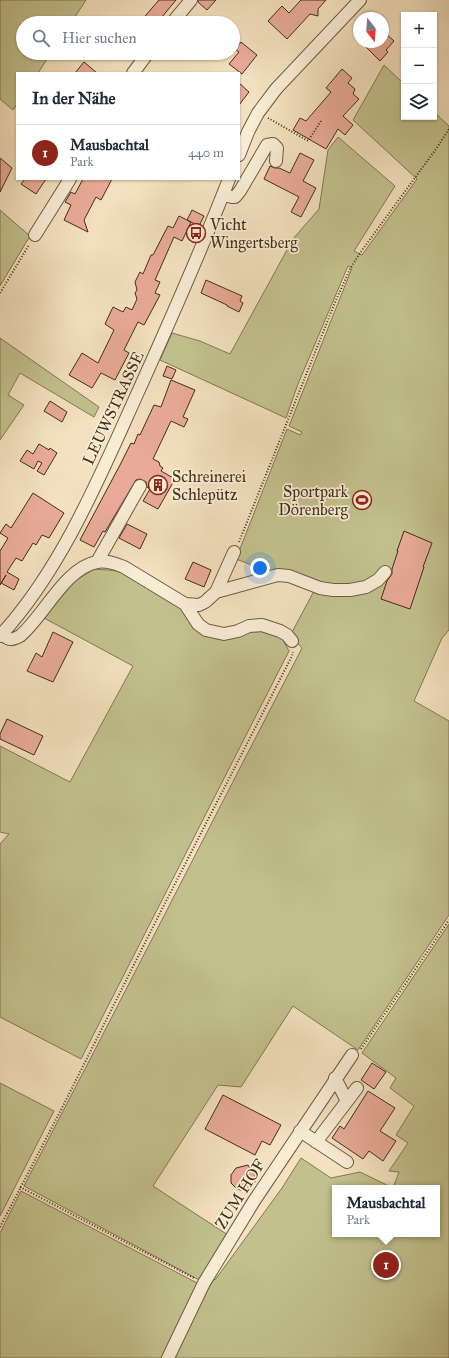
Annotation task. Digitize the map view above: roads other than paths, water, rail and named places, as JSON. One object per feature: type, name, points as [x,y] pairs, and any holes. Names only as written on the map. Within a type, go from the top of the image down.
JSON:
[{"type":"street","points":[[178,16],[191,0]]},
{"type":"street","points":[[240,152],[248,132],[258,113],[276,89],[360,0]]},
{"type":"street","points":[[134,72],[143,60]]},
{"type":"street","points":[[223,195],[235,197],[267,145],[273,144],[277,148],[276,161]]},
{"type":"street","points":[[35,235],[69,180]]},
{"type":"street","name":"LEUWSTRASSE","points":[[1,635],[33,594],[81,516],[156,352],[230,180]]},
{"type":"street","points":[[97,562],[140,486]]},
{"type":"street","points":[[185,604],[199,604],[205,602],[216,592],[234,552]]},
{"type":"street","points":[[1,635],[8,640],[20,636],[72,577],[86,566],[97,562],[114,563],[124,567],[185,604],[198,624],[206,630],[224,634],[238,631],[249,626],[262,625],[280,631],[287,635],[292,641]]},
{"type":"street","points":[[216,592],[278,575],[289,576],[320,588],[350,590],[366,587],[378,580],[385,572]]},
{"type":"street","name":"ZUM HOF","points":[[168,1358],[204,1283],[254,1201],[352,1054]]},
{"type":"street","points":[[336,1078],[347,1101]]},
{"type":"street","points":[[316,1142],[357,1088]]},
{"type":"street","points":[[300,1131],[347,1162]]},
{"type":"place","name":"Vicht Wingertsberg","points":[[196,233]]},
{"type":"place","name":"Schreinerei Schlepütz","points":[[158,485]]},
{"type":"place","name":"Sportpark Dörenberg","points":[[362,500]]},
{"type":"place","name":"Mausbachtal","points":[[386,1265]]}]
